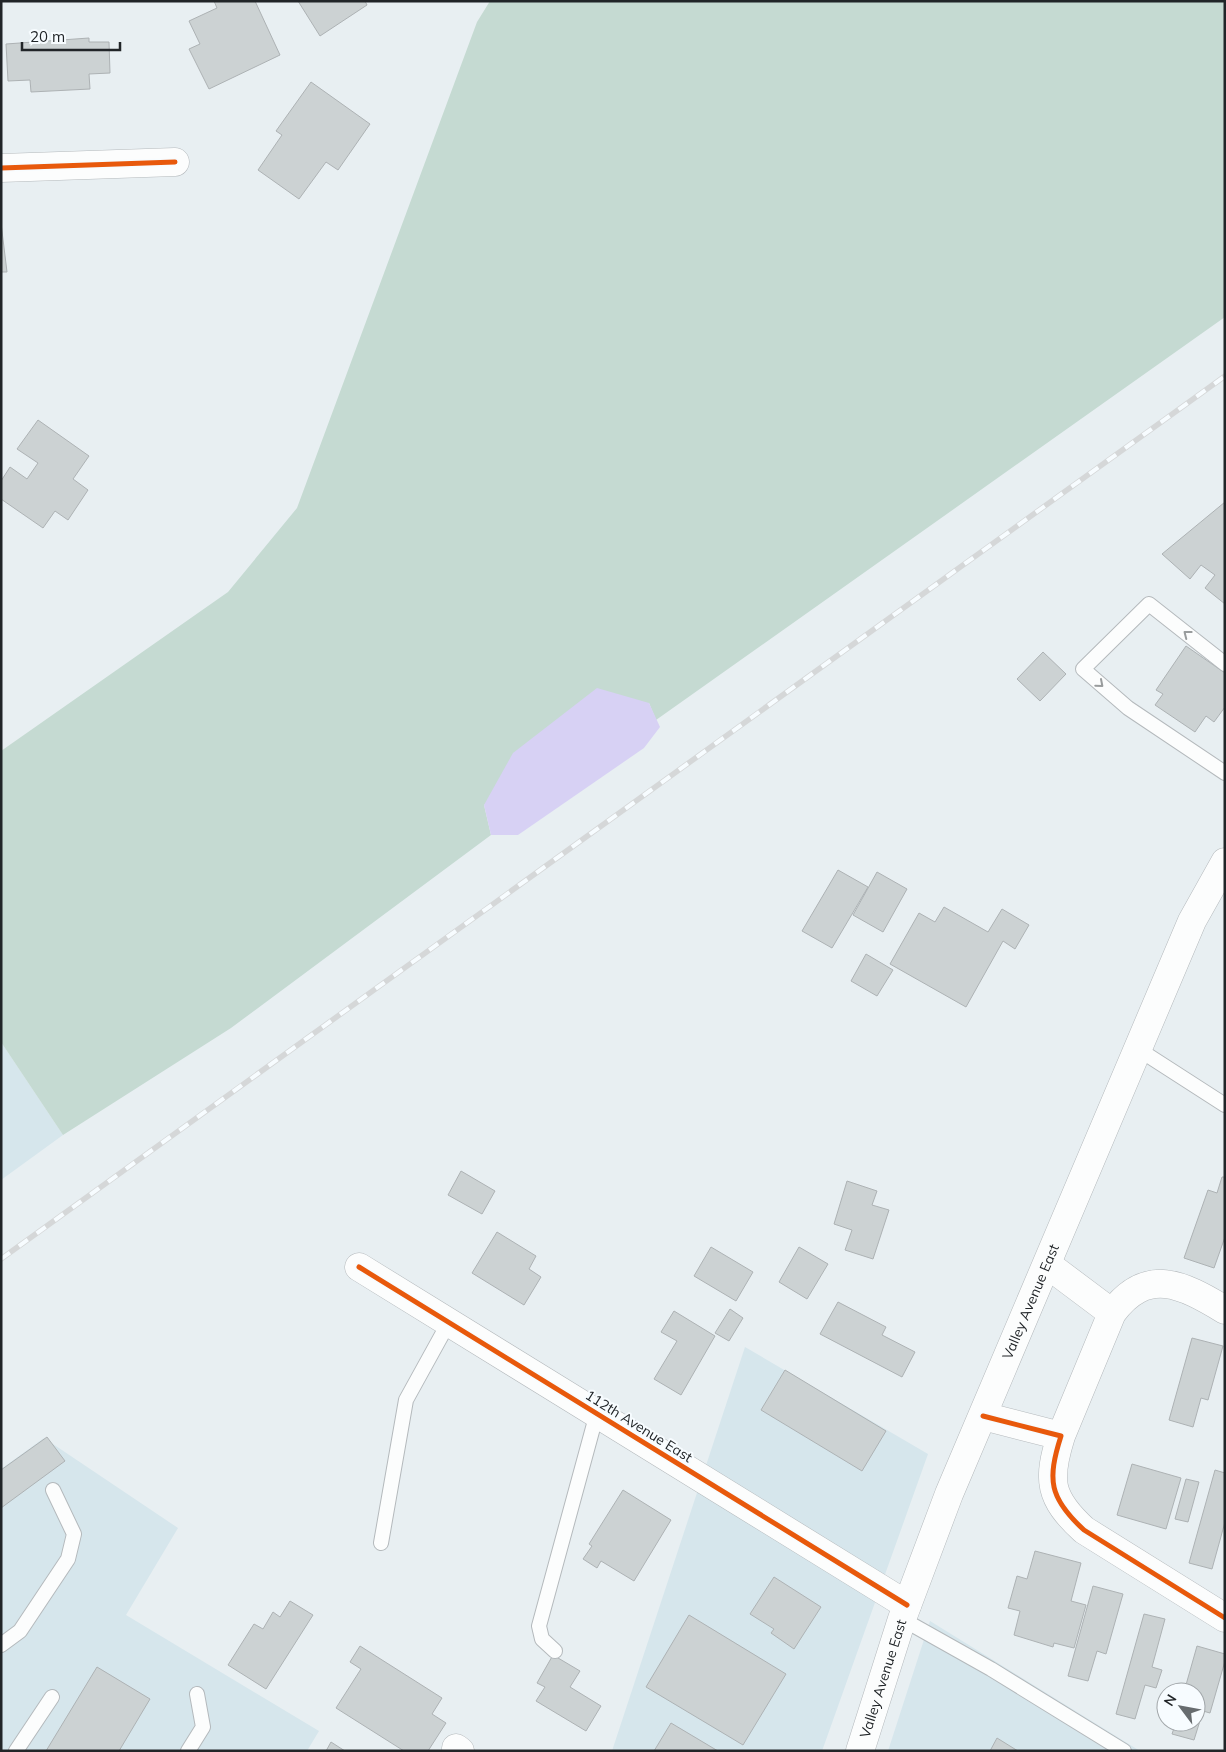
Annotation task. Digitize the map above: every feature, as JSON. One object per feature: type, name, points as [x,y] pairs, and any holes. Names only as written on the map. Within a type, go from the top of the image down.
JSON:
[{"type":"street","points":[[1,168],[176,162]]},
{"type":"street","name":"Valley Avenue East","points":[[860,1751],[905,1612],[949,1494],[1048,1265],[1192,921],[1225,862]]},
{"type":"street","points":[[1048,1265],[1112,1313]]},
{"type":"street","name":"112th Avenue East","points":[[359,1267],[597,1414],[905,1612]]},
{"type":"street","points":[[1225,1310],[1183,1287],[1154,1285],[1137,1288],[1123,1298],[1112,1313],[1060,1436],[1051,1472],[1052,1485],[1068,1515],[1084,1530],[1225,1618]]},
{"type":"street","points":[[983,1416],[1060,1436]]},
{"type":"lane","points":[[1225,664],[1149,604],[1083,669],[1128,708],[1225,773]]},
{"type":"lane","points":[[1138,1049],[1225,1105]]},
{"type":"lane","points":[[381,1543],[406,1400],[449,1322]]},
{"type":"lane","points":[[555,1651],[542,1639],[539,1626],[597,1414]]},
{"type":"lane","points":[[1,1645],[20,1631],[68,1559],[74,1534],[54,1490]]},
{"type":"lane","points":[[905,1612],[991,1669],[1124,1751]]},
{"type":"lane","points":[[188,1751],[203,1727],[197,1694]]},
{"type":"lane","points":[[16,1751],[52,1697]]},
{"type":"shaded area","points":[[597,688],[649,703],[660,727],[644,748],[518,835],[491,835],[484,805],[513,753]]},
{"type":"shaded area","points":[[1,1042],[63,1135],[1,1180]]},
{"type":"shaded area","points":[[745,1347],[928,1454],[822,1751],[612,1751]]},
{"type":"shaded area","points":[[44,1438],[178,1528],[126,1615],[319,1731],[307,1751],[1,1751],[1,1469]]},
{"type":"shaded area","points":[[930,1621],[1140,1751],[888,1751]]},
{"type":"green space","points":[[490,1],[1225,1],[1225,317],[656,720],[649,703],[484,805],[491,835],[231,1028],[63,1135],[1,1042],[1,751],[228,592],[297,508],[477,22]]},
{"type":"building","points":[[214,1],[255,1],[280,55],[209,89],[189,49],[200,44],[189,21],[217,8]]},
{"type":"building","points":[[298,1],[365,1],[367,5],[320,36]]},
{"type":"building","points":[[89,38],[89,42],[109,42],[110,73],[89,74],[90,89],[31,92],[30,80],[8,81],[6,44]]},
{"type":"building","points":[[311,82],[370,124],[338,170],[326,162],[299,199],[258,170],[282,135],[276,131]]},
{"type":"building","points":[[1,223],[7,272],[1,272]]},
{"type":"building","points":[[38,420],[89,456],[73,479],[88,490],[68,520],[55,511],[43,528],[1,499],[1,481],[10,467],[27,479],[38,463],[17,449]]},
{"type":"building","points":[[1225,502],[1225,604],[1205,588],[1215,575],[1201,565],[1190,579],[1162,554]]},
{"type":"building","points":[[1186,646],[1225,673],[1225,707],[1214,722],[1206,716],[1195,732],[1155,705],[1163,694],[1156,690]]},
{"type":"building","points":[[1043,652],[1066,674],[1040,701],[1017,679]]},
{"type":"building","points":[[838,870],[868,887],[832,948],[802,931]]},
{"type":"building","points":[[877,872],[907,889],[883,932],[853,915]]},
{"type":"building","points":[[944,907],[988,932],[1002,909],[1029,925],[1015,949],[1003,941],[966,1007],[890,964],[919,913],[935,922]]},
{"type":"building","points":[[866,954],[893,970],[877,996],[851,981]]},
{"type":"building","points":[[461,1171],[495,1191],[482,1214],[448,1195]]},
{"type":"building","points":[[1222,1177],[1225,1177],[1225,1237],[1214,1268],[1184,1258],[1208,1190],[1217,1193]]},
{"type":"building","points":[[847,1181],[877,1191],[872,1205],[889,1210],[873,1259],[845,1250],[852,1230],[834,1224]]},
{"type":"building","points":[[497,1232],[536,1256],[529,1269],[541,1277],[524,1305],[472,1273]]},
{"type":"building","points":[[711,1247],[753,1272],[736,1301],[694,1276]]},
{"type":"building","points":[[799,1247],[828,1264],[807,1299],[779,1282]]},
{"type":"building","points":[[838,1302],[886,1327],[882,1335],[915,1352],[902,1377],[820,1334]]},
{"type":"building","points":[[730,1309],[743,1318],[729,1341],[715,1333]]},
{"type":"building","points":[[674,1311],[715,1336],[681,1395],[654,1379],[677,1341],[661,1332]]},
{"type":"building","points":[[1192,1338],[1223,1346],[1208,1400],[1201,1398],[1193,1427],[1169,1420]]},
{"type":"building","points":[[785,1370],[886,1431],[862,1471],[761,1410]]},
{"type":"building","points":[[47,1437],[65,1461],[1,1508],[1,1470]]},
{"type":"building","points":[[1132,1464],[1181,1478],[1166,1529],[1117,1515]]},
{"type":"building","points":[[1215,1470],[1225,1473],[1225,1522],[1212,1569],[1189,1563]]},
{"type":"building","points":[[1186,1479],[1199,1482],[1188,1522],[1175,1519]]},
{"type":"building","points":[[623,1490],[671,1520],[634,1581],[601,1561],[597,1568],[583,1559],[592,1546],[589,1544]]},
{"type":"building","points":[[1035,1551],[1081,1563],[1071,1601],[1086,1605],[1074,1648],[1054,1643],[1053,1647],[1014,1635],[1020,1611],[1008,1608],[1017,1576],[1027,1579]]},
{"type":"building","points":[[774,1577],[821,1607],[794,1649],[771,1633],[774,1629],[750,1614]]},
{"type":"building","points":[[1093,1586],[1123,1594],[1106,1654],[1097,1651],[1088,1681],[1068,1676]]},
{"type":"building","points":[[290,1601],[313,1615],[266,1689],[228,1665],[254,1624],[263,1629],[273,1612],[280,1617]]},
{"type":"building","points":[[1144,1614],[1165,1619],[1152,1667],[1162,1670],[1158,1682],[1156,1682],[1156,1688],[1145,1685],[1135,1719],[1116,1714]]},
{"type":"building","points":[[689,1615],[786,1674],[743,1745],[646,1687]]},
{"type":"building","points":[[360,1646],[442,1698],[432,1714],[446,1723],[428,1751],[404,1751],[336,1708],[361,1669],[350,1662]]},
{"type":"building","points":[[1197,1646],[1225,1654],[1225,1661],[1210,1713],[1206,1712],[1206,1682],[1187,1682]]},
{"type":"building","points":[[553,1655],[580,1671],[570,1687],[601,1706],[586,1731],[536,1701],[545,1687],[537,1683]]},
{"type":"building","points":[[97,1667],[150,1699],[119,1751],[46,1751]]},
{"type":"building","points":[[671,1723],[718,1751],[654,1751]]},
{"type":"building","points":[[1173,1732],[1196,1732],[1194,1740],[1172,1734]]},
{"type":"building","points":[[997,1738],[1018,1751],[990,1751]]},
{"type":"building","points":[[331,1742],[345,1751],[326,1751]]},
{"type":"railway","points":[[1,1259],[1225,376]]},
{"type":"cycle path","points":[[1,168],[175,162]]},
{"type":"cycle path","points":[[359,1267],[907,1605]]},
{"type":"cycle path","points":[[983,1416],[1061,1436],[1054,1465],[1054,1488],[1058,1498],[1072,1519],[1084,1530],[1225,1618]]}]
